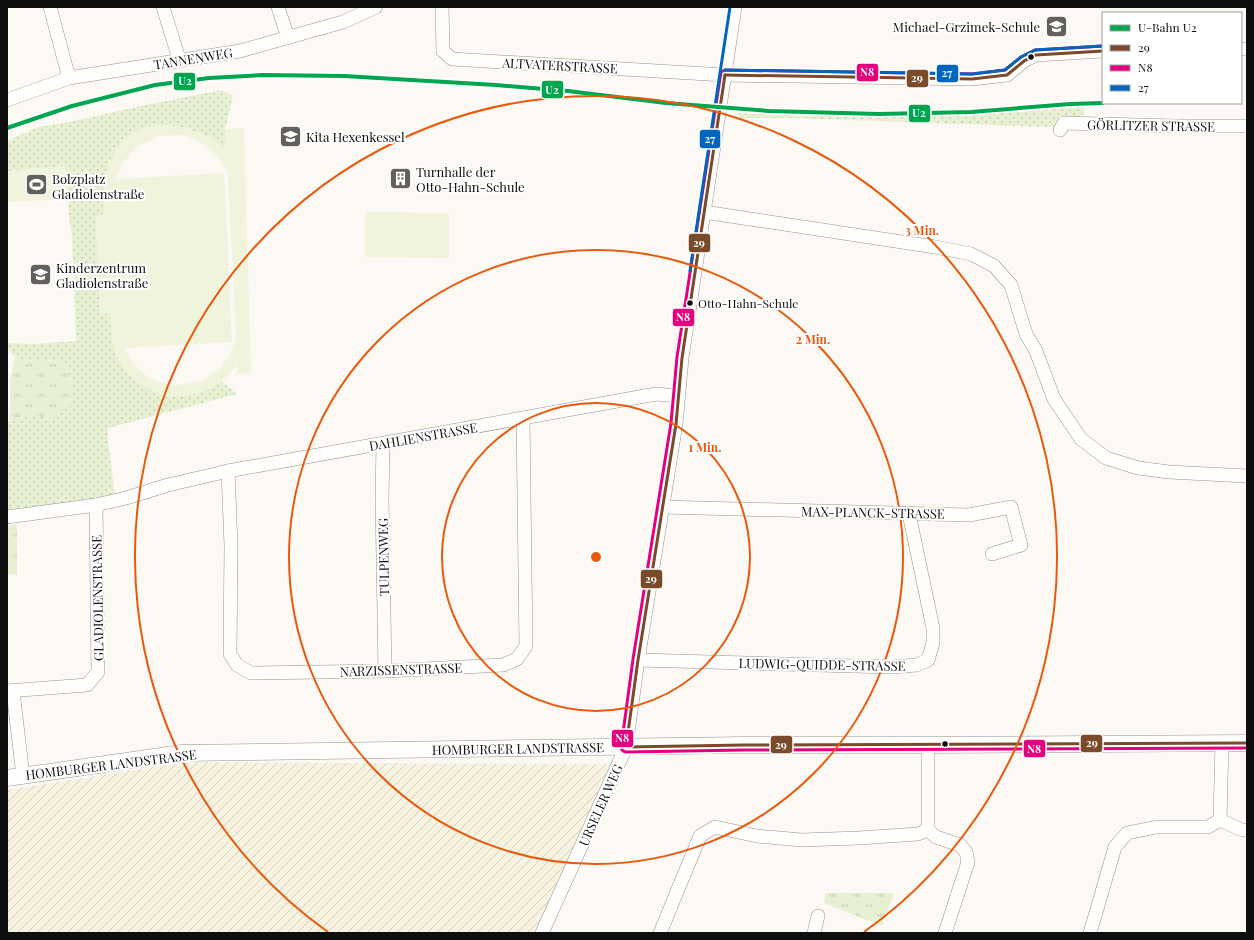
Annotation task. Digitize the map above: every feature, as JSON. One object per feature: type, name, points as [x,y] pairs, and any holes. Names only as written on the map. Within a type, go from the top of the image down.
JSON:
[{"type":"street","points":[[50,7],[69,78]]},
{"type":"street","points":[[163,7],[179,59]]},
{"type":"street","points":[[278,7],[288,38]]},
{"type":"street","name":"TANNENWEG","points":[[7,100],[69,78],[179,59],[240,51],[343,22],[376,7]]},
{"type":"street","name":"ALTVATERSTRASSE","points":[[442,7],[443,51],[452,59],[724,75],[972,79],[1007,75],[1024,61],[1036,55],[1102,51]]},
{"type":"street","name":"URSELER WEG","points":[[542,933],[626,747],[638,660],[676,424],[683,351],[735,7]]},
{"type":"street","name":"GÖRLITZER STRASSE","points":[[1060,130],[1064,123],[1167,126],[1247,126]]},
{"type":"street","points":[[704,212],[935,247],[971,254],[982,259],[994,266],[1011,285],[1026,334],[1036,351],[1054,399],[1081,438],[1087,444],[1106,458],[1138,468],[1169,472],[1247,476]]},
{"type":"street","name":"DAHLIENSTRASSE","points":[[96,505],[126,498],[168,485],[228,471],[656,394],[678,396]]},
{"type":"street","name":"NARZISSENSTRASSE","points":[[228,471],[231,545],[230,654],[237,665],[251,673],[385,671],[503,665],[516,659],[526,646],[523,418]]},
{"type":"street","name":"TULPENWEG","points":[[383,444],[382,498],[385,671]]},
{"type":"street","points":[[7,517],[96,505]]},
{"type":"street","name":"GLADIOLENSTRASSE","points":[[15,777],[10,691],[86,685],[98,672],[96,505]]},
{"type":"street","name":"MAX-PLANCK-STRASSE","points":[[663,507],[969,515],[1012,507],[1021,545],[992,554]]},
{"type":"street","name":"LUDWIG-QUIDDE-STRASSE","points":[[638,660],[892,668],[917,664],[928,660],[933,643],[934,628],[909,514]]},
{"type":"street","points":[[1220,820],[1222,743]]},
{"type":"street","name":"HOMBURGER LANDSTRASSE","points":[[15,777],[182,753],[744,745],[1247,743]]},
{"type":"street","points":[[928,745],[928,830],[936,837],[960,846],[966,852],[968,862],[945,933]]},
{"type":"street","points":[[1220,820],[1242,830],[1247,830]]},
{"type":"street","points":[[1090,933],[1115,847],[1127,833],[1156,827],[1208,827],[1220,820]]},
{"type":"street","points":[[660,933],[700,836],[715,827],[757,836],[802,840],[918,834],[928,830]]},
{"type":"street","points":[[814,933],[818,916]]},
{"type":"shaded area","points":[[185,762],[616,764],[542,933],[7,933],[7,790]]},
{"type":"green space","points":[[221,90],[233,96],[225,129],[225,150],[212,138],[186,128],[168,125],[109,161],[104,183],[105,214],[96,216],[100,314],[110,313],[116,355],[122,365],[133,379],[154,392],[168,396],[202,392],[222,382],[237,394],[108,428],[108,440],[115,495],[7,512],[7,422],[30,415],[53,419],[70,406],[71,381],[63,360],[31,361],[15,357],[7,348],[7,343],[33,344],[76,341],[72,234],[69,218],[66,166],[7,171],[7,141],[38,127],[70,122]]},
{"type":"green space","points":[[1084,107],[1084,114],[1079,116],[1059,116],[1059,126],[1048,127],[791,118],[741,118],[739,117],[738,113],[807,116],[903,117],[973,115]]},
{"type":"green space","points":[[168,125],[186,128],[212,138],[225,149],[225,129],[244,128],[251,373],[237,375],[237,365],[225,379],[213,387],[205,391],[181,396],[156,393],[136,381],[128,373],[121,364],[116,352],[110,314],[100,314],[96,216],[105,214],[105,176],[115,153],[125,139],[131,134],[145,127]],"holes":[[[182,135],[200,142],[218,157],[228,173],[236,339],[229,356],[220,368],[202,381],[172,386],[149,378],[132,363],[124,348],[232,342],[224,173],[116,179],[122,164],[137,147],[159,136]]]},
{"type":"green space","name":"Bolzplatz Gladiolenstraße","points":[[66,166],[68,199],[7,202],[7,171]]},
{"type":"green space","points":[[365,212],[449,213],[449,258],[365,257]]},
{"type":"green space","points":[[15,357],[31,361],[63,360],[71,381],[70,406],[53,419],[30,415],[10,421],[10,379]]},
{"type":"green space","points":[[17,524],[17,574],[7,575],[7,526]]},
{"type":"green space","points":[[826,893],[894,893],[882,926],[824,903]]},
{"type":"metro line","name":"U2","points":[[7,128],[72,106],[155,85],[209,78],[263,75],[344,76],[496,85],[568,91],[666,103],[769,111],[879,114],[971,112],[1070,104],[1102,103]]},
{"type":"transit line","name":"27","points":[[690,271],[730,7]]},
{"type":"transit line","name":"N8","points":[[1102,46],[1035,50],[1021,57],[1005,70],[972,74],[725,70],[721,72],[677,357],[671,423],[633,659],[621,748],[626,752],[744,750],[1247,748]]},
{"type":"transit line","name":"27","points":[[725,70],[972,74],[1005,70],[1021,57],[1035,50],[1102,46]]},
{"type":"transit line","name":"29","points":[[725,75],[972,79],[1007,75],[1024,61],[1036,55],[1102,51]]},
{"type":"transit line","name":"29","points":[[626,747],[638,660],[676,424],[682,358],[725,75]]},
{"type":"transit line","name":"29","points":[[626,747],[744,745],[1247,743]]},
{"type":"place","name":"Michael-Grzimek-Schule","points":[[1056,26]]},
{"type":"place","name":"Kita Hexenkessel","points":[[291,136]]},
{"type":"place","name":"Turnhalle der Otto-Hahn-Schule","points":[[401,178]]},
{"type":"place","name":"Bolzplatz Gladiolenstraße","points":[[37,185]]},
{"type":"place","name":"Kinderzentrum Gladiolenstraße","points":[[40,274]]},
{"type":"place","name":"Otto-Hahn-Schule","points":[[690,303]]}]
